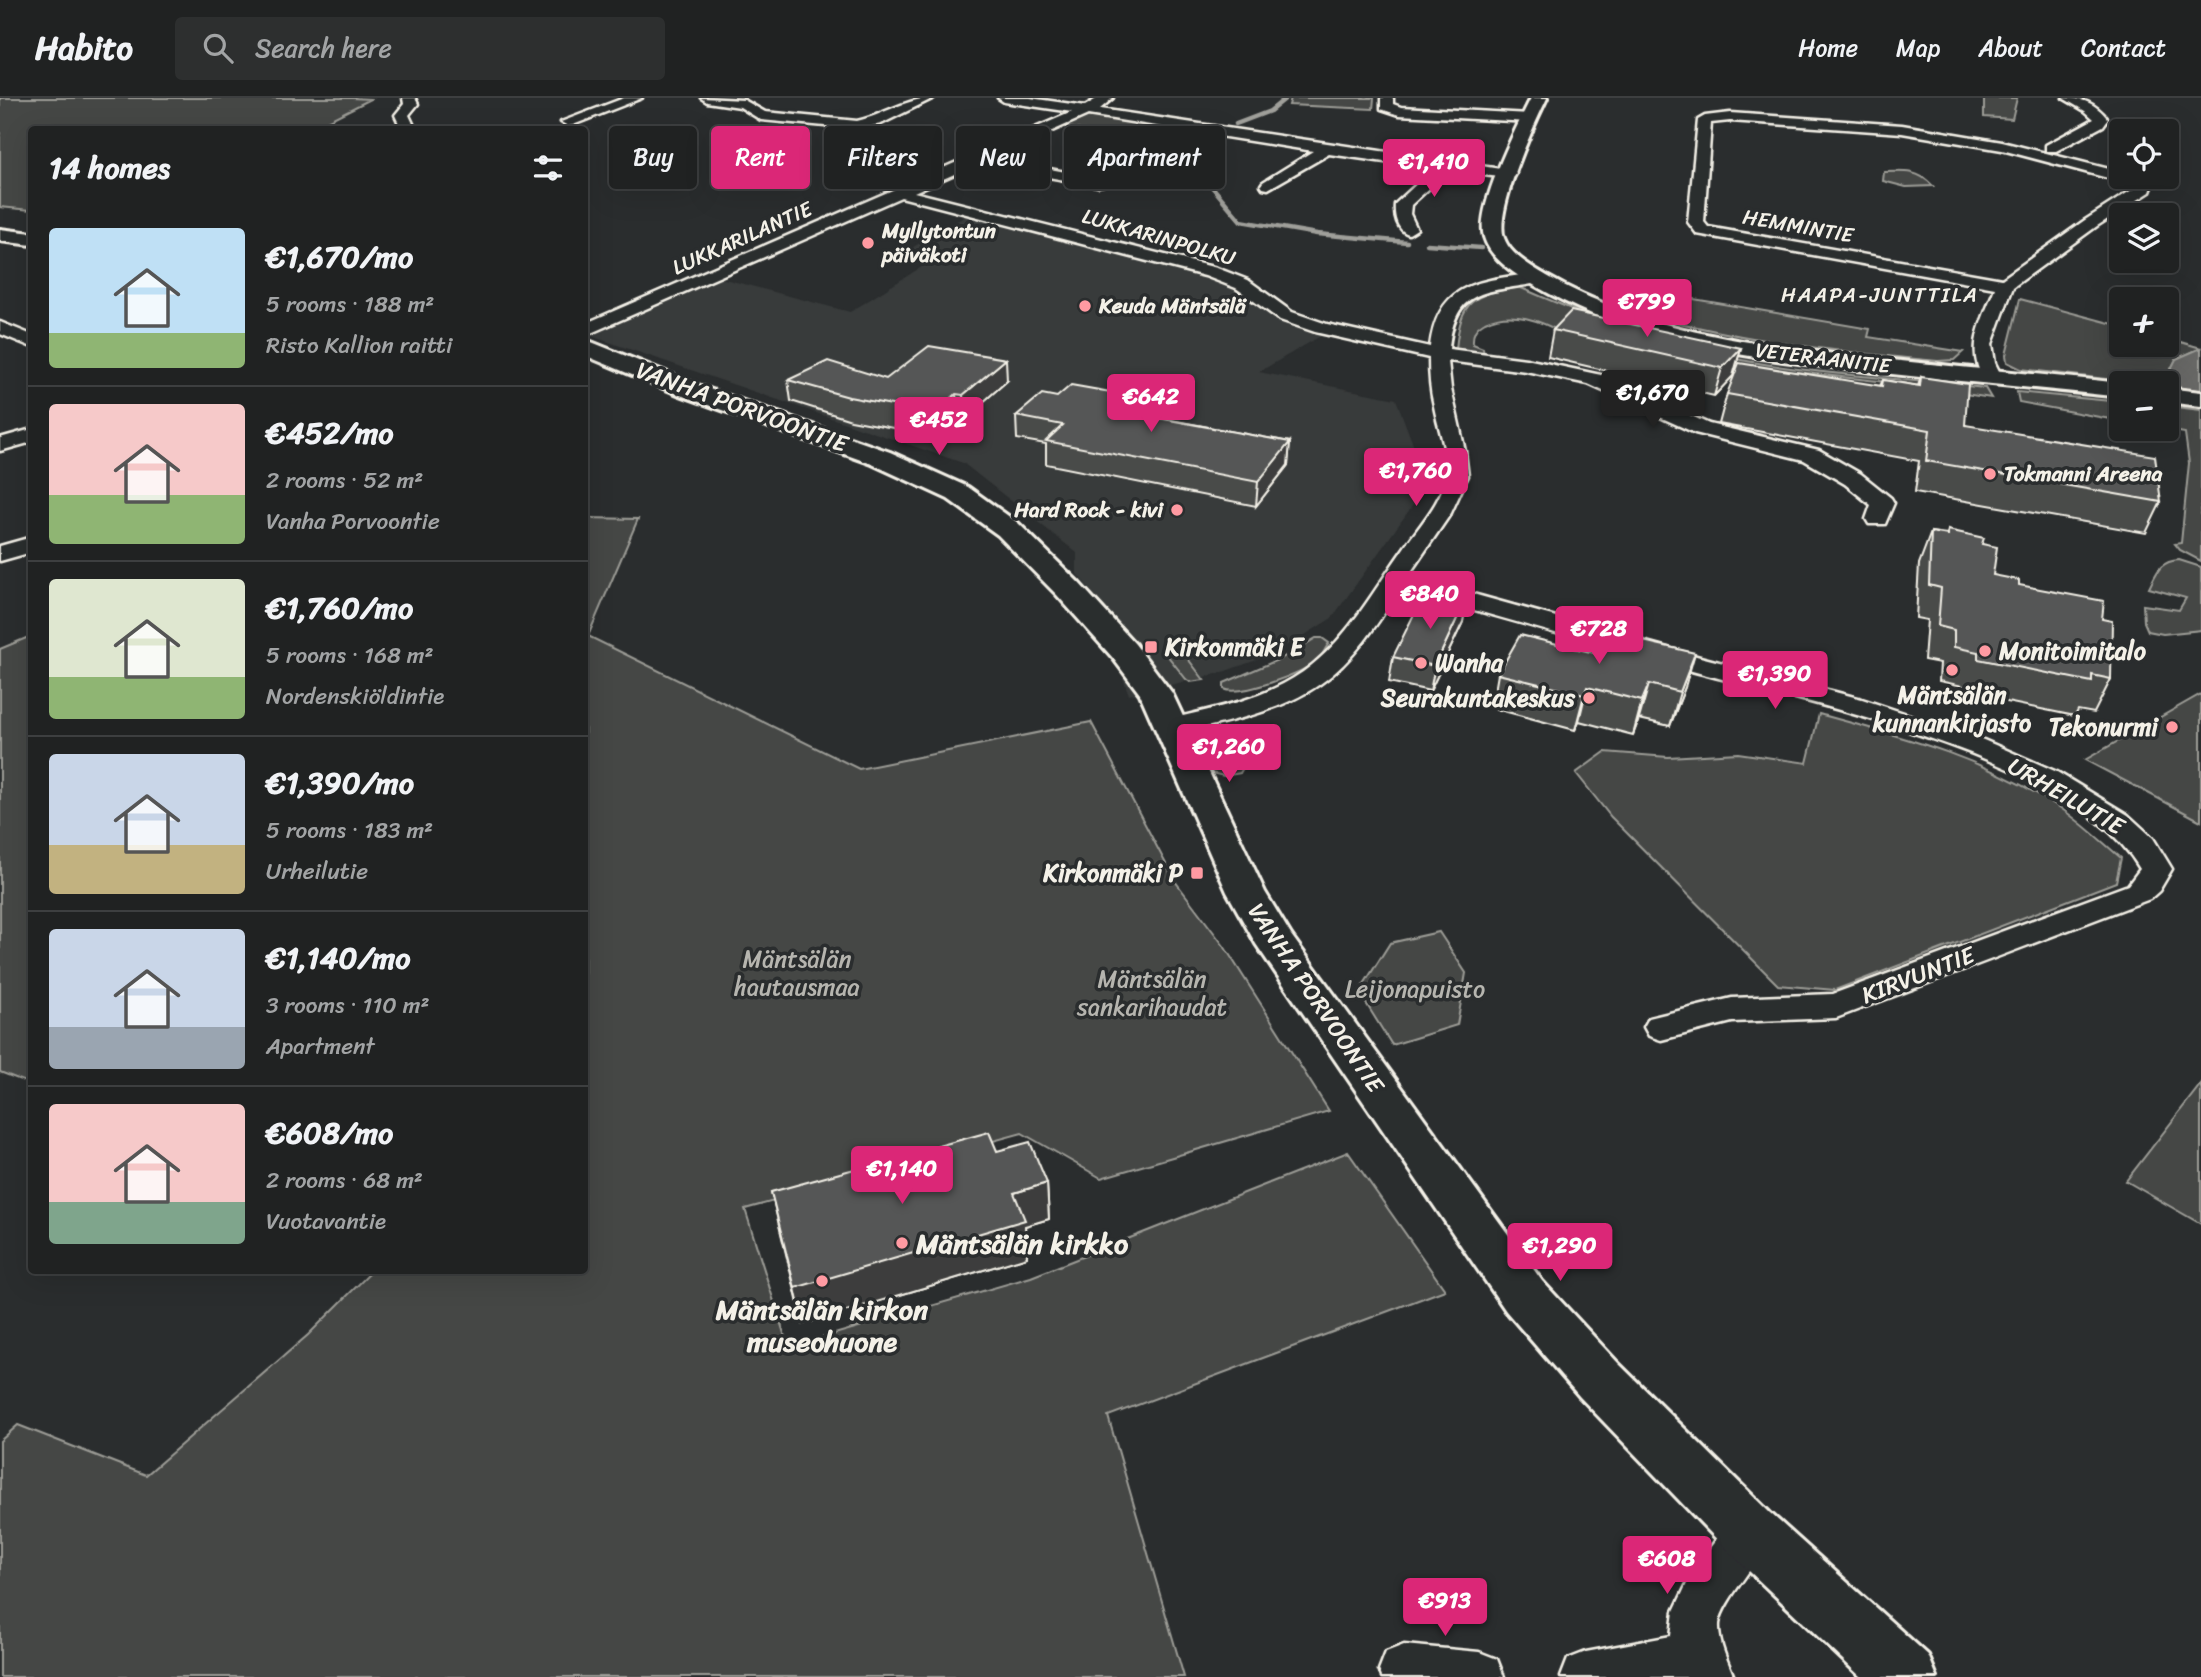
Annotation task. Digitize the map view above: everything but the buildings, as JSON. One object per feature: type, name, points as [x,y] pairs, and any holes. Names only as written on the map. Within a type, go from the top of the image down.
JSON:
[{"type":"main road","points":[[1509,174],[1539,98]]},
{"type":"main road","name":"VETERAANITIE","points":[[1509,174],[1495,203],[1491,222],[1492,235],[1515,265],[1535,278],[1607,312],[1662,329],[1761,352],[2109,389]]},
{"type":"main road","points":[[0,235],[28,238]]},
{"type":"main road","name":"VANHA PORVOONTIE","points":[[588,348],[689,390],[881,457],[958,493],[1008,529],[1068,589],[1124,651],[1156,693],[1246,892],[1276,944],[1444,1185],[1532,1305],[1598,1380],[1750,1533],[1906,1677]]},
{"type":"main road","points":[[2179,396],[2201,399]]},
{"type":"street","points":[[568,122],[635,98]]},
{"type":"street","points":[[707,98],[749,106],[761,116],[858,125],[876,121],[928,98]]},
{"type":"street","points":[[1004,98],[1327,149],[1509,174]]},
{"type":"street","name":"LUKKARILANTIE","points":[[1050,126],[1088,110],[1107,98]]},
{"type":"street","points":[[1387,98],[1386,106],[1399,111],[1530,118]]},
{"type":"street","points":[[2051,148],[2101,119],[2090,108],[2069,98]]},
{"type":"street","points":[[407,126],[402,116],[411,104],[409,100]]},
{"type":"street","name":"HEMMINTIE","points":[[2005,285],[1703,231],[1696,222],[1705,120],[1712,118],[1902,129],[2002,146],[2109,173]]},
{"type":"street","points":[[1268,185],[1327,149]]},
{"type":"street","points":[[1409,229],[1402,214],[1403,204],[1444,166]]},
{"type":"street","name":"LUKKARILANTIE","points":[[588,329],[956,167]]},
{"type":"street","points":[[1992,377],[1984,359],[1983,344],[2005,285],[2143,189]]},
{"type":"street","name":"LUKKARINPOLKU","points":[[898,192],[1231,278],[1286,316],[1372,341],[1440,354],[1526,365],[1594,379],[1702,429],[1811,455],[1853,479],[1883,503],[1877,519]]},
{"type":"street","points":[[1172,727],[1272,698],[1312,678],[1345,646],[1394,580],[1457,479],[1451,434],[1441,400],[1441,323],[1455,300],[1480,288],[1535,278]]},
{"type":"street","points":[[0,327],[28,340]]},
{"type":"street","points":[[0,349],[28,342]]},
{"type":"street","points":[[0,445],[28,436]]},
{"type":"street","points":[[0,554],[28,545]]},
{"type":"street","name":"URHEILUTIE","points":[[1394,580],[1776,687],[1869,710],[1964,743],[2022,767],[2101,810],[2134,835],[2151,856],[2156,869]]},
{"type":"street","name":"KIRVUNTIE","points":[[1661,1027],[1732,1010],[1836,1006],[2139,892],[2148,884],[2156,869]]},
{"type":"street","points":[[1586,1677],[1704,1667],[1694,1621],[1700,1605],[1750,1533]]},
{"type":"street","points":[[1404,1670],[1479,1677]]},
{"type":"shaded area","points":[[967,215],[1218,279],[1282,317],[1324,334],[1259,372],[1396,399],[1428,484],[1332,618],[1297,640],[1254,661],[1220,673],[1129,695],[1094,595],[1077,574],[1077,553],[963,463],[588,335],[661,289],[702,273],[850,312],[923,266],[893,259]]},
{"type":"shaded area","points":[[2201,348],[2201,410],[2179,393],[2179,371],[2170,371],[2176,359]]},
{"type":"green space","points":[[0,98],[371,99],[317,126],[28,126],[28,210],[0,207]]},
{"type":"green space","points":[[1291,98],[1374,98],[1373,109],[1289,105]]},
{"type":"green space","points":[[1984,98],[2017,98],[2012,119],[1984,117]]},
{"type":"green space","points":[[1108,115],[1179,126],[1060,126],[1079,117]]},
{"type":"green space","points":[[1884,172],[1917,174],[1933,186],[1906,187],[1883,181]]},
{"type":"green space","points":[[1519,287],[1608,323],[1700,351],[1806,370],[1985,388],[1991,398],[1886,382],[1743,366],[1715,369],[1565,334],[1536,321],[1516,317],[1495,318],[1477,328],[1473,344],[1483,348],[1484,355],[1456,349],[1461,319],[1472,302],[1490,293]]},
{"type":"green space","points":[[1658,293],[1870,329],[1868,337],[1963,352],[1954,360],[1938,361],[1821,348],[1705,329],[1629,309],[1641,305]]},
{"type":"green space","points":[[2020,299],[2109,323],[2109,357],[2179,357],[2179,342],[2201,348],[2176,359],[2170,371],[2109,371],[2109,379],[2021,369],[2007,362],[2006,355]]},
{"type":"green space","points":[[2017,392],[2109,401],[2109,419],[2019,402]]},
{"type":"green space","points":[[2179,407],[2201,410],[2201,561],[2180,550],[2175,544],[2181,543],[2189,463],[2185,433],[2179,432]]},
{"type":"green space","points":[[588,518],[638,519],[588,636]]},
{"type":"green space","points":[[2179,560],[2201,567],[2201,630],[2163,634],[2148,631],[2144,622],[2143,605],[2179,610],[2186,598],[2149,588],[2163,565]]},
{"type":"green space","points":[[588,636],[859,769],[1091,722],[1175,881],[1224,946],[1329,1111],[1101,1178],[1022,1133],[745,1209],[786,1340],[807,1342],[1031,1277],[1348,1152],[1445,1290],[1108,1416],[1184,1677],[0,1677],[0,1441],[18,1425],[146,1475],[308,1335],[369,1274],[588,1274]]},
{"type":"green space","points":[[28,637],[28,1083],[0,1072],[0,649]]},
{"type":"green space","points":[[1316,638],[1322,638],[1329,643],[1319,659],[1310,666],[1257,687],[1232,691],[1224,689],[1224,683],[1282,658]]},
{"type":"green space","points":[[1173,647],[1185,655],[1204,680],[1190,682],[1186,679],[1167,655]]},
{"type":"green space","name":"Tekonurmi","points":[[2201,694],[2201,821],[2085,760]]},
{"type":"green space","points":[[1819,714],[1943,751],[2030,790],[2059,807],[2121,858],[2116,882],[1835,990],[1778,985],[1611,817],[1576,773],[1605,752],[1668,757],[1738,753],[1807,763]]},
{"type":"green space","points":[[1233,735],[1242,738],[1247,761],[1240,773],[1224,776],[1211,773],[1204,760],[1210,747]]},
{"type":"green space","name":"Leijonapuisto","points":[[1439,932],[1466,973],[1457,1025],[1392,1045],[1359,992],[1390,943]]},
{"type":"green space","points":[[2201,1084],[2201,1224],[2126,1181]]},
{"type":"waterway","points":[[1236,124],[1270,111],[1286,98]]},
{"type":"waterway","points":[[1214,189],[1241,221],[1317,234],[1407,242]]},
{"type":"waterway","points":[[1427,244],[1481,248]]},
{"type":"place","name":"Myllytontun päiväkoti","points":[[868,243]]},
{"type":"place","name":"Keuda Mäntsälä","points":[[1085,306]]},
{"type":"place","name":"Tokmanni Areena","points":[[1990,474]]},
{"type":"place","name":"Hard Rock - kivi","points":[[1177,510]]},
{"type":"place","name":"Kirkonmäki E","points":[[1151,647]]},
{"type":"place","name":"Monitoimitalo","points":[[1985,651]]},
{"type":"place","name":"Wanha","points":[[1421,663]]},
{"type":"place","name":"Mäntsälän kunnankirjasto","points":[[1952,670]]},
{"type":"place","name":"Seurakuntakeskus","points":[[1589,698]]},
{"type":"place","name":"Tekonurmi","points":[[2172,727]]},
{"type":"place","name":"Kirkonmäki P","points":[[1197,873]]},
{"type":"place","name":"Mäntsälän kirkko","points":[[902,1243]]},
{"type":"place","name":"Mäntsälän kirkon museohuone","points":[[822,1281]]},
{"type":"district","name":"HAAPA-JUNTTILA","points":[[1880,295]]},
{"type":"park label","name":"Mäntsälän hautausmaa","points":[[797,973]]},
{"type":"park label","name":"Mäntsälän sankarihaudat","points":[[1152,993]]}]
